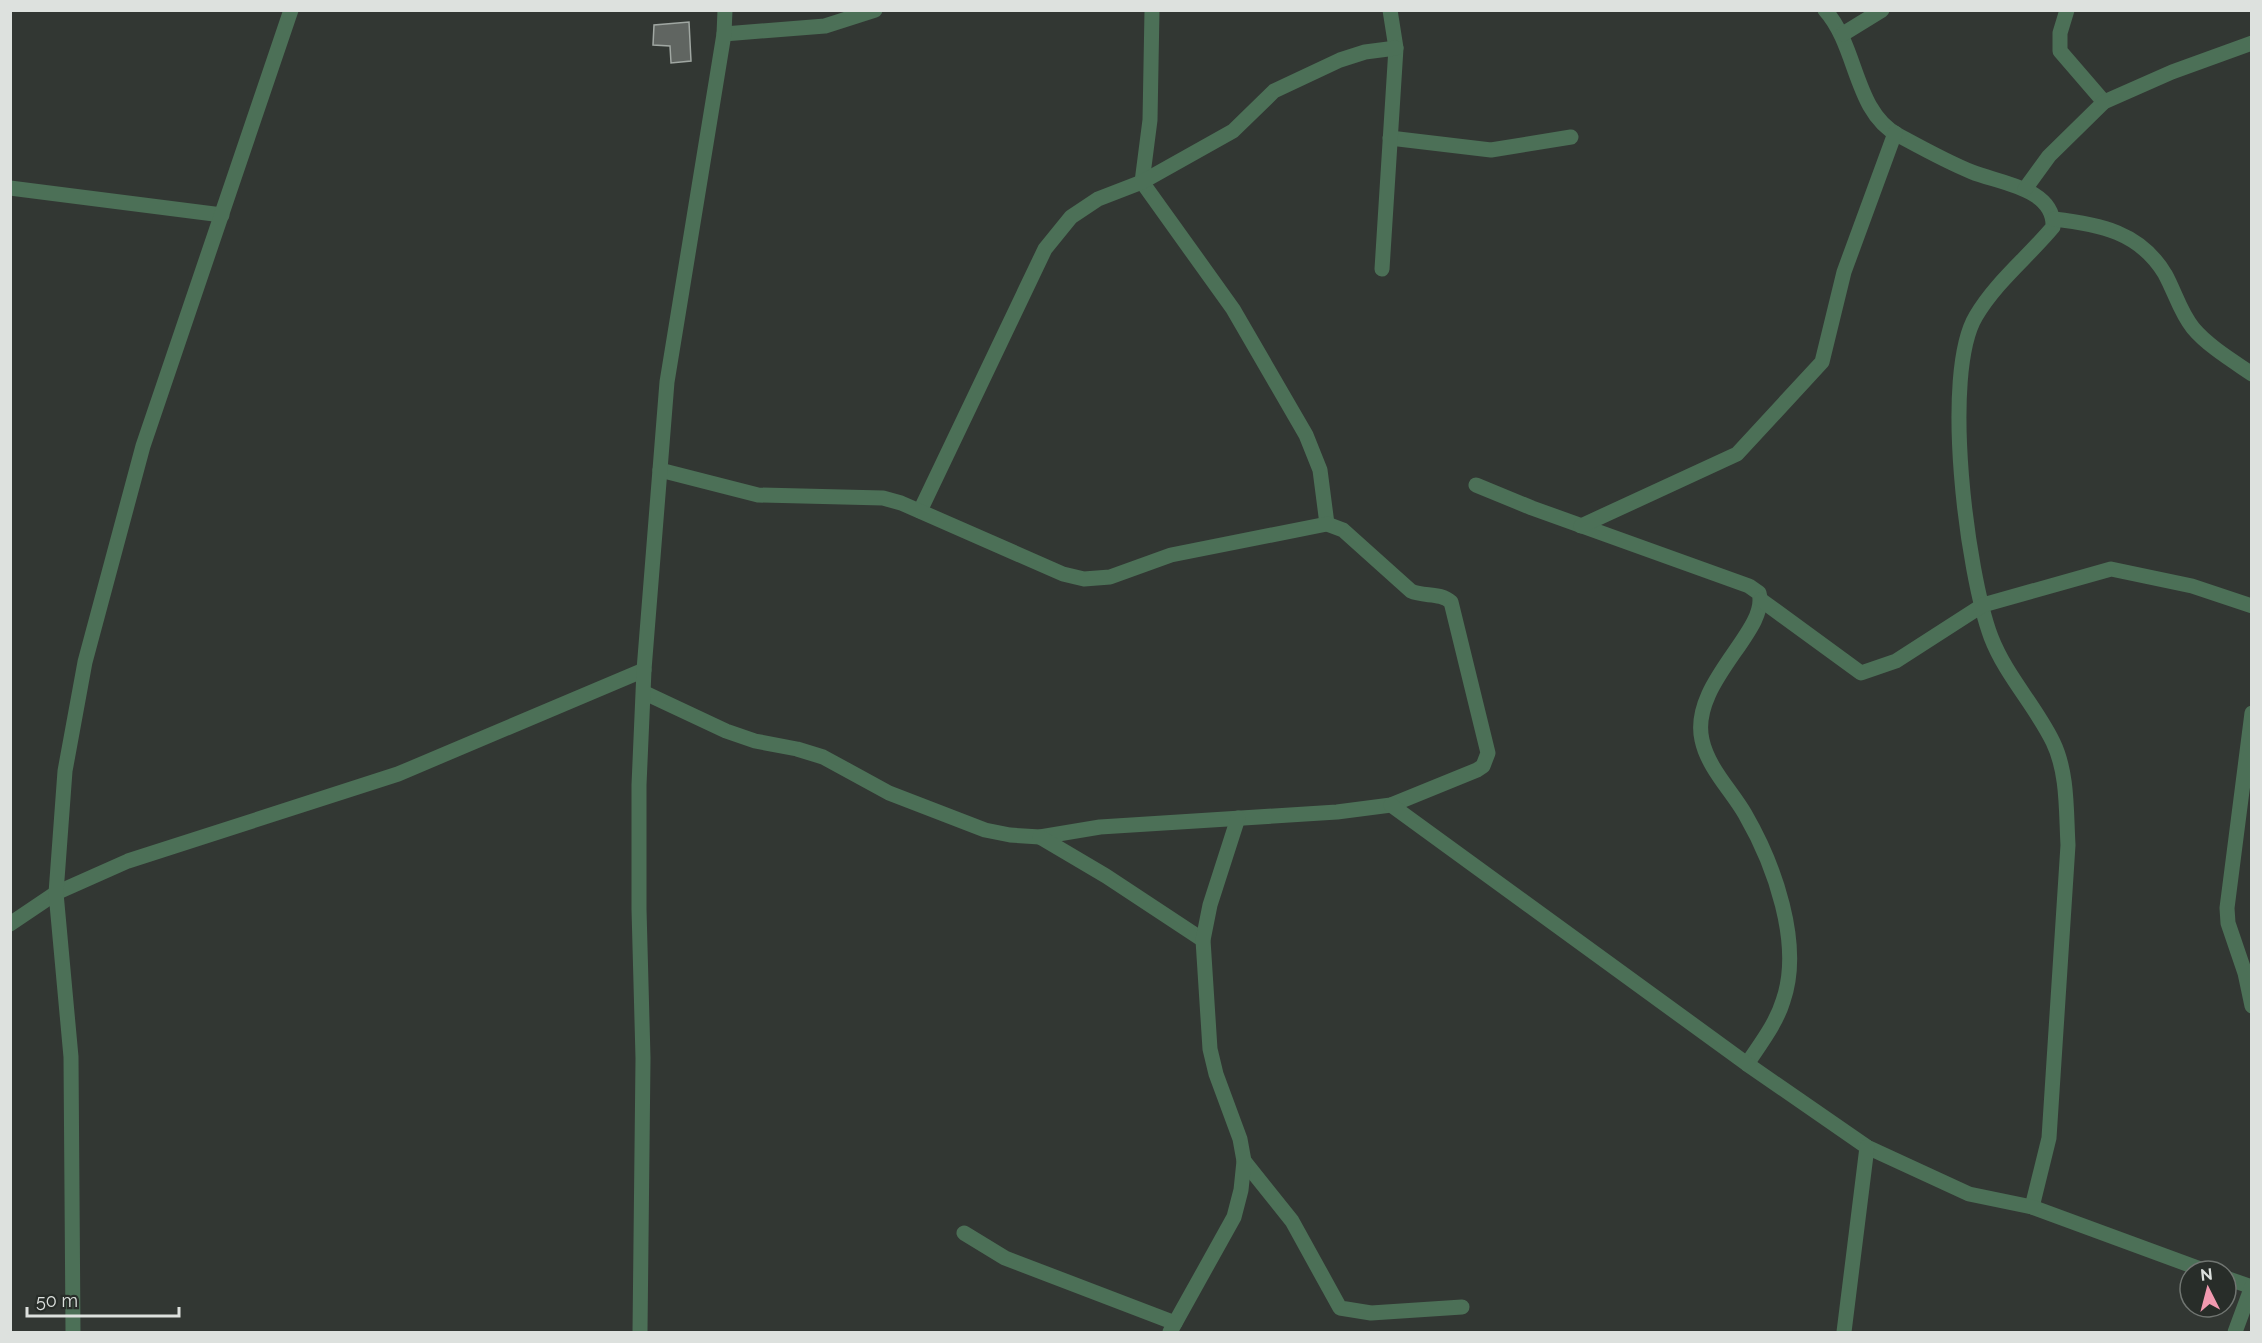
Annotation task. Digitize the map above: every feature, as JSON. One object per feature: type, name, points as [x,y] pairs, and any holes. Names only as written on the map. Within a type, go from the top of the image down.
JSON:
[{"type":"street","points":[[73,1332],[71,1057],[56,893],[65,771],[85,662],[143,446],[291,10]]},
{"type":"street","points":[[640,1332],[644,1058],[639,909],[639,796],[645,670],[667,382],[724,34],[725,10]]},
{"type":"street","points":[[724,34],[825,26],[875,10]]},
{"type":"street","points":[[1152,10],[1150,120],[1142,182],[1233,309],[1306,435],[1320,470],[1327,524]]},
{"type":"street","points":[[1382,269],[1395,48],[1390,10]]},
{"type":"street","points":[[1825,10],[1843,34],[1869,107],[1881,123],[1895,133],[1972,172],[2025,189],[2050,210],[2054,219],[2053,227],[2004,278],[1975,317],[1961,359],[1958,425],[1970,550],[1991,635],[2009,675],[2039,717],[2054,744],[2062,772],[2066,806],[2068,845],[2049,1138],[2032,1208]]},
{"type":"street","points":[[1843,34],[1882,10]]},
{"type":"street","points":[[2067,10],[2060,33],[2060,51],[2104,102]]},
{"type":"street","points":[[2025,189],[2049,156],[2104,102],[2172,72],[2252,43]]},
{"type":"street","points":[[920,511],[1045,249],[1071,217],[1098,199],[1142,182],[1233,131],[1274,91],[1340,60],[1365,52],[1395,48]]},
{"type":"street","points":[[1581,526],[1737,454],[1822,362],[1844,272],[1895,133]]},
{"type":"street","points":[[1390,138],[1491,150],[1571,136]]},
{"type":"street","points":[[10,188],[222,215]]},
{"type":"street","points":[[2054,219],[2098,224],[2124,236],[2149,252],[2164,273],[2194,329],[2252,374]]},
{"type":"street","points":[[645,693],[736,734],[823,757],[889,793],[986,830],[1040,837],[1100,827],[1337,812],[1391,805],[1477,770],[1483,766],[1488,753],[1451,602],[1441,596],[1425,596],[1411,591],[1343,530],[1327,524],[1171,555],[1110,577],[1084,579],[1063,574],[901,503],[866,496],[794,498],[759,495],[660,470]]},
{"type":"street","points":[[1476,484],[1581,526],[1749,586],[1759,593],[1761,609],[1702,704],[1701,722],[1701,738],[1707,756],[1745,814],[1768,860],[1787,921],[1788,962],[1784,1000],[1770,1029],[1747,1064]]},
{"type":"street","points":[[1761,600],[1861,673],[1896,661],[1983,605],[2111,569],[2192,586],[2252,606]]},
{"type":"street","points":[[10,924],[56,893],[128,861],[398,774],[645,670]]},
{"type":"street","points":[[2252,713],[2227,908],[2252,1006]]},
{"type":"street","points":[[1391,805],[1747,1064],[1867,1147],[1969,1194],[2032,1208],[2178,1261]]},
{"type":"street","points":[[964,1233],[1005,1258],[1173,1328],[1234,1217],[1241,1190],[1244,1161],[1240,1139],[1216,1074],[1210,1049],[1203,940],[1210,905],[1238,818]]},
{"type":"street","points":[[1040,837],[1106,876],[1203,940]]},
{"type":"street","points":[[1844,1332],[1867,1147]]},
{"type":"street","points":[[1244,1161],[1292,1221],[1340,1308],[1371,1313],[1462,1307]]},
{"type":"street","points":[[2235,1332],[2251,1286]]},
{"type":"building","points":[[689,22],[691,61],[671,63],[670,46],[653,45],[654,25]]}]
